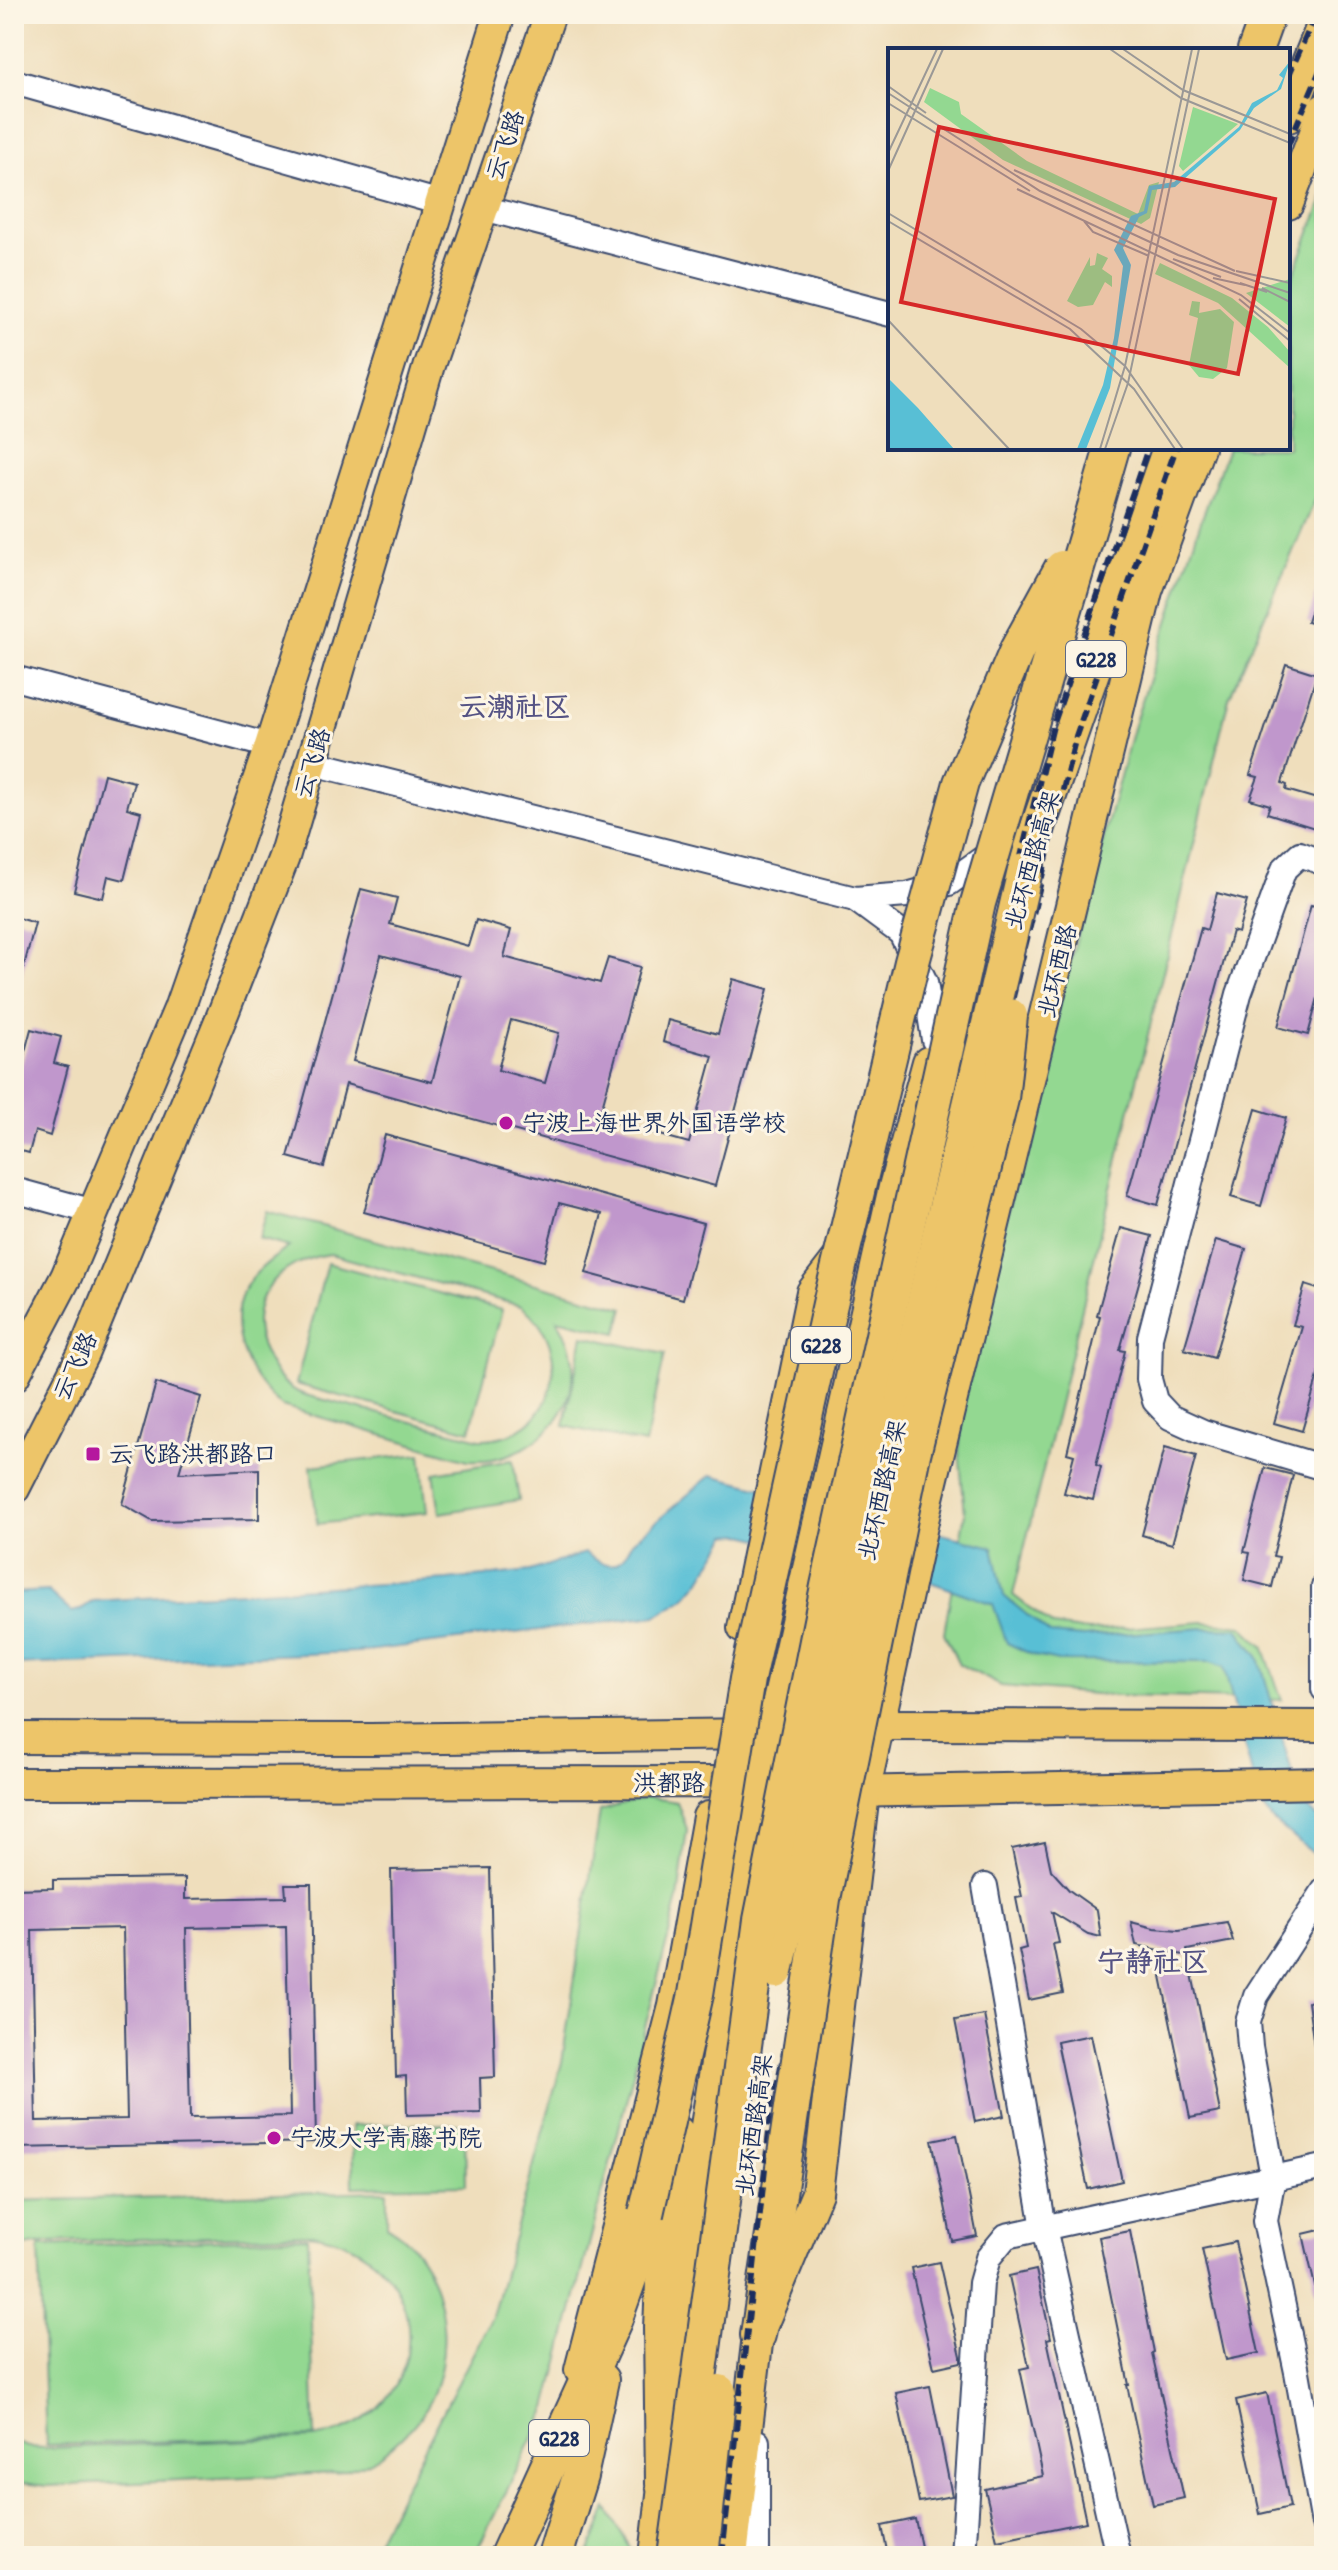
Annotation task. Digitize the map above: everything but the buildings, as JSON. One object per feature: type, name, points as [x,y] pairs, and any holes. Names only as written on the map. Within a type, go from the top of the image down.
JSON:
[{"type":"highway","points":[[1256,48],[1268,14]]},
{"type":"highway","points":[[1290,110],[1324,26]]},
{"type":"highway","name":"北环西路高架","points":[[675,2556],[761,1920],[828,1586],[978,903],[1111,450]]},
{"type":"highway","name":"北环西路高架","points":[[701,2556],[725,2331],[779,1949],[936,1252],[1032,844],[1169,450]]},
{"type":"highway","name":"G228","points":[[507,2556],[614,2321],[656,2215],[696,1994],[747,1679],[830,1304],[912,962],[961,783],[1017,650],[1095,507]]},
{"type":"highway","name":"G228","points":[[758,2335],[823,1899],[910,1470],[1001,1099],[1025,871]]},
{"type":"highway","points":[[656,2215],[663,2483]]},
{"type":"highway","points":[[555,2556],[580,2476],[614,2321]]},
{"type":"highway","points":[[563,2429],[567,2517]]},
{"type":"main road","name":"云飞路","points":[[14,1376],[66,1277],[179,1009],[270,746],[500,14]]},
{"type":"main road","name":"云飞路","points":[[14,1489],[83,1354],[284,857],[429,365],[550,14]]},
{"type":"main road","points":[[1269,48],[1281,14]]},
{"type":"main road","points":[[1290,199],[1324,109]]},
{"type":"main road","points":[[655,2556],[697,2182],[760,1789],[803,1587],[894,1187],[974,891],[1128,450]]},
{"type":"main road","name":"北环西路","points":[[750,2398],[758,2335],[817,2193],[864,1793],[928,1498],[1147,591],[1198,450]]},
{"type":"main road","points":[[563,2429],[674,2006],[750,1585],[812,1292],[894,1187]]},
{"type":"main road","name":"洪都路","points":[[14,1738],[371,1739],[773,1734],[881,1724],[1314,1726]]},
{"type":"main road","name":"洪都路","points":[[14,1783],[714,1782],[760,1789],[864,1793],[1318,1783]]},
{"type":"main road","points":[[732,2556],[750,2398]]},
{"type":"main road","points":[[742,2556],[750,2398]]},
{"type":"street","points":[[14,82],[441,203]]},
{"type":"street","points":[[483,208],[888,313]]},
{"type":"street","points":[[14,678],[270,746]]},
{"type":"street","points":[[313,763],[855,899],[907,895],[949,883],[985,857]]},
{"type":"street","points":[[1324,863],[1300,854],[1284,869],[1239,994],[1150,1337],[1149,1356],[1149,1379],[1155,1401],[1170,1417],[1203,1432],[1324,1468]]},
{"type":"street","points":[[855,899],[901,933],[925,982],[934,1040]]},
{"type":"street","points":[[14,1190],[94,1212]]},
{"type":"street","points":[[1324,1587],[1324,1689]]},
{"type":"street","points":[[985,1886],[1044,2228],[1118,2556]]},
{"type":"street","points":[[1324,1891],[1256,1996],[1248,2022],[1273,2177],[1265,2221],[1297,2372],[1324,2524]]},
{"type":"street","points":[[963,2556],[981,2283],[988,2258],[1006,2236],[1324,2167]]},
{"type":"street","points":[[757,2556],[758,2335]]},
{"type":"green space","points":[[1324,197],[1324,480],[1229,698],[1013,1595],[1053,1626],[1089,1631],[1203,1622],[1242,1626],[1263,1646],[1282,1700],[1118,1696],[1001,1686],[959,1664],[944,1633],[965,1513],[959,1451],[966,1381],[1045,1056],[1133,728],[1201,521],[1227,450],[1290,450],[1290,283]]},
{"type":"green space","points":[[267,1211],[624,1308],[617,1333],[557,1319],[570,1347],[573,1370],[570,1392],[562,1412],[549,1429],[532,1443],[491,1459],[468,1460],[282,1406],[270,1396],[250,1369],[244,1354],[237,1322],[239,1305],[253,1277],[289,1247],[259,1239]],"holes":[[[330,1254],[521,1306],[539,1324],[549,1344],[553,1366],[551,1388],[542,1408],[527,1424],[506,1435],[480,1439],[298,1392],[281,1380],[269,1363],[259,1337],[257,1319],[260,1302],[279,1275],[294,1265]]]},
{"type":"green space","points":[[327,1263],[502,1310],[470,1431],[296,1384]]},
{"type":"green space","points":[[583,1336],[665,1354],[645,1444],[564,1426]]},
{"type":"green space","points":[[421,1454],[427,1512],[317,1524],[311,1466]]},
{"type":"green space","points":[[513,1460],[519,1500],[440,1513],[434,1473]]},
{"type":"green space","points":[[647,1797],[677,1802],[687,1829],[678,1899],[546,2412],[474,2556],[369,2556],[492,2317],[562,2062],[600,1811]]},
{"type":"green space","points":[[465,2124],[466,2185],[353,2187],[352,2125]]},
{"type":"green space","points":[[387,2191],[387,2226],[411,2244],[433,2281],[440,2302],[443,2348],[434,2391],[424,2411],[386,2451],[367,2463],[336,2473],[47,2486],[14,2482],[14,2442],[45,2448],[314,2438],[356,2423],[386,2399],[403,2368],[408,2334],[402,2301],[383,2271],[353,2247],[311,2234],[48,2242],[14,2248],[14,2201]]},
{"type":"green space","points":[[308,2237],[315,2437],[46,2445],[39,2246]]},
{"type":"green space","points":[[607,2508],[635,2556],[588,2556]]},
{"type":"water","points":[[711,1475],[993,1547],[1004,1596],[1050,1634],[1083,1637],[1203,1628],[1238,1629],[1259,1658],[1301,1804],[1324,1822],[1324,1862],[1273,1821],[1259,1801],[1224,1667],[1210,1662],[1058,1661],[1035,1656],[1007,1643],[993,1604],[902,1572],[739,1534],[728,1535],[700,1581],[685,1598],[656,1616],[357,1652],[14,1665],[14,1593],[48,1591],[71,1612],[93,1601],[448,1580],[530,1571],[585,1553],[600,1562],[613,1564],[623,1558],[632,1542]]},
{"type":"railway","points":[[1290,72],[1316,14]]},
{"type":"railway","points":[[1290,140],[1324,61]]},
{"type":"railway","points":[[692,2556],[744,2102],[922,1261],[1053,726],[1147,450]]},
{"type":"railway","points":[[722,2556],[771,2114],[949,1262],[1076,736],[1175,450]]},
{"type":"place","name":"宁波上海世界外国语学校","points":[[506,1123]]},
{"type":"place","name":"云飞路洪都路口","points":[[93,1454]]},
{"type":"place","name":"宁波大学青藤书院","points":[[274,2138]]},
{"type":"district","name":"云潮社区","points":[[515,706]]},
{"type":"district","name":"宁静社区","points":[[1153,1961]]}]
